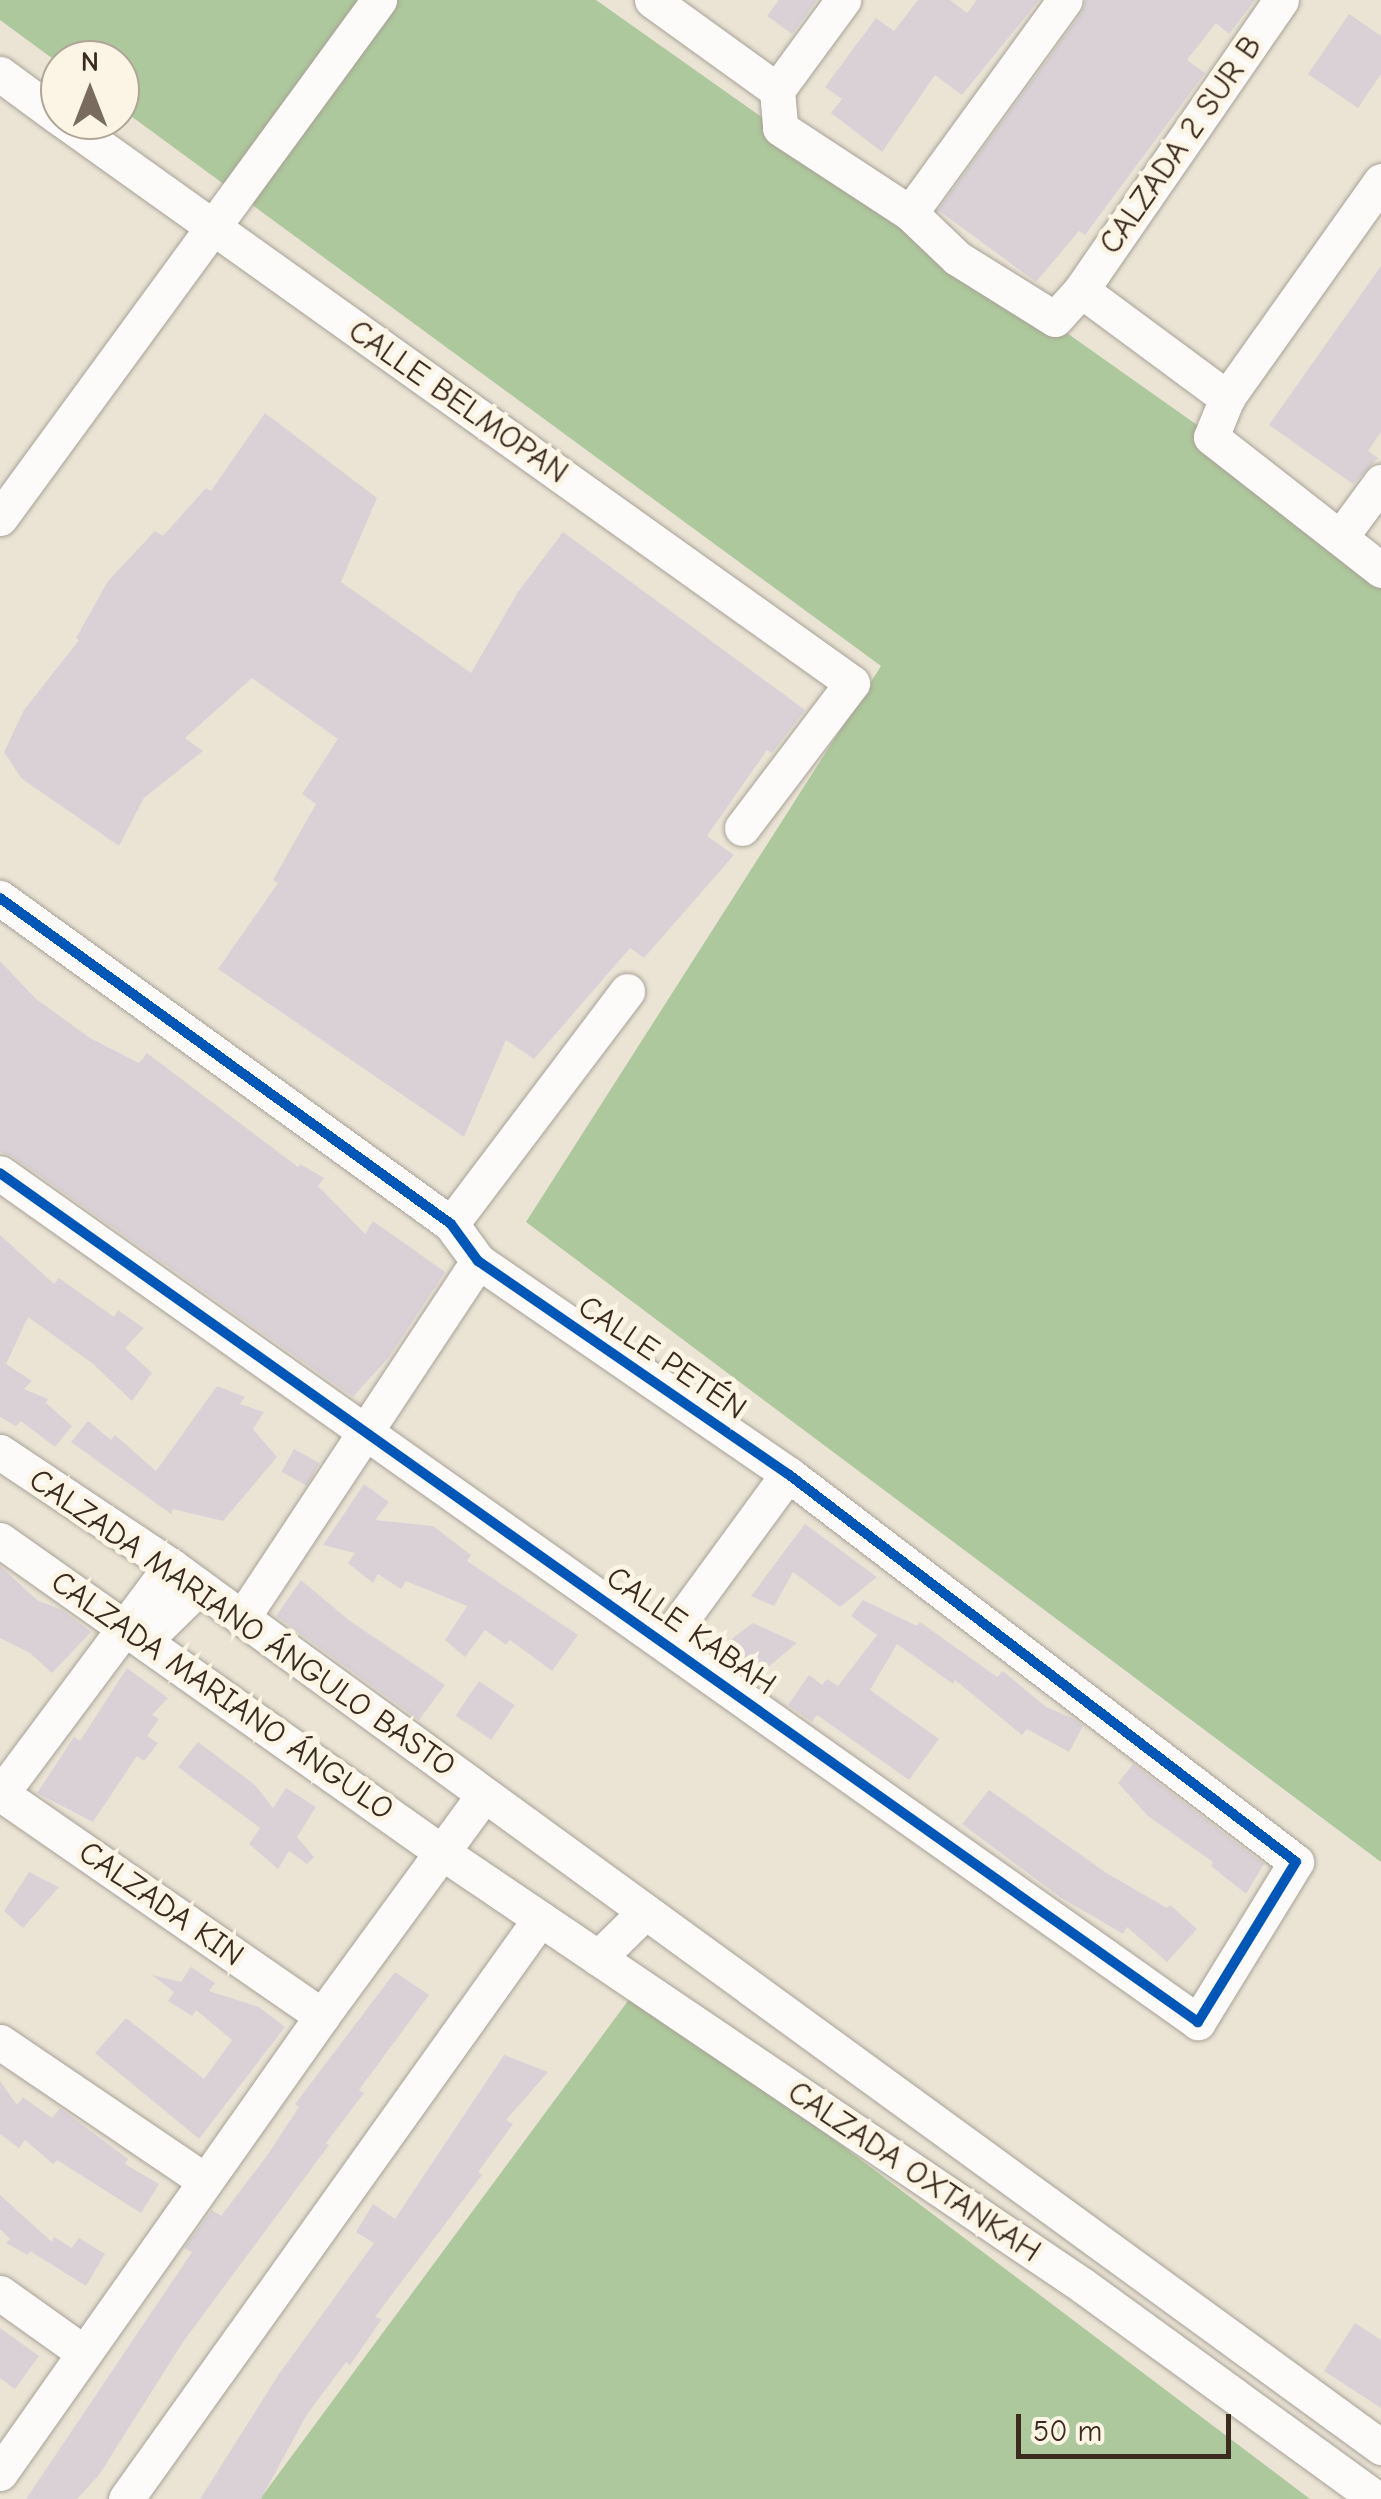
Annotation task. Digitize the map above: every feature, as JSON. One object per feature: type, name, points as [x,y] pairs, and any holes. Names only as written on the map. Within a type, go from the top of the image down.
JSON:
[{"type":"street","points":[[0,518],[379,0]]},
{"type":"street","points":[[652,0],[776,90]]},
{"type":"street","points":[[842,0],[776,90],[780,128],[910,212],[957,258],[1056,319],[1081,290],[1226,398]]},
{"type":"street","points":[[910,212],[1065,0]]},
{"type":"street","name":"CALZADA 2 SUR B","points":[[1081,290],[1281,0]]},
{"type":"street","name":"CALLE BELMOPAN","points":[[0,74],[40,103]]},
{"type":"street","name":"CALLE BELMOPAN","points":[[91,140],[852,684],[742,828]]},
{"type":"street","points":[[1381,180],[1226,398],[1211,437],[1342,535],[1381,570]]},
{"type":"street","points":[[1342,535],[1381,482]]},
{"type":"street","name":"CALLE PETÉN","points":[[0,898],[451,1224],[478,1261],[788,1474],[1296,1862]]},
{"type":"street","points":[[451,1224],[627,992]]},
{"type":"street","name":"CALLE KABAH","points":[[0,1174],[1198,2022],[1296,1862]]},
{"type":"street","points":[[242,1618],[478,1261]]},
{"type":"street","name":"CALZADA MARIANO ÁNGULO BASTO","points":[[0,1452],[185,1577],[484,1796]]},
{"type":"street","points":[[665,1642],[788,1474]]},
{"type":"street","name":"CALZADA MARIANO ÁNGULO","points":[[0,1540],[444,1853]]},
{"type":"street","points":[[0,1794],[185,1577]]},
{"type":"street","name":"CALZADA KIN","points":[[0,1794],[322,2016]]},
{"type":"street","points":[[0,2473],[322,2016],[484,1796]]},
{"type":"street","name":"CALZADA OXTANKAH","points":[[484,1796],[1381,2447]]},
{"type":"street","name":"CALZADA OXTANKAH","points":[[444,1853],[1082,2285],[1257,2408],[1377,2499]]},
{"type":"street","points":[[598,1958],[645,1912]]},
{"type":"street","points":[[126,2499],[540,1920]]},
{"type":"street","points":[[0,2042],[205,2181]]},
{"type":"street","points":[[1082,2285],[1106,2247]]},
{"type":"street","points":[[0,2292],[84,2353]]},
{"type":"street","points":[[1257,2408],[1284,2376]]},
{"type":"green space","points":[[0,0],[596,0],[1381,555],[1381,1862],[526,1222],[881,666],[140,123],[140,40],[40,40],[40,49],[0,20]]},
{"type":"green space","points":[[636,1990],[1310,2499],[260,2499]]},
{"type":"building","points":[[779,0],[817,0],[792,34],[767,16]]},
{"type":"building","points":[[918,0],[950,0],[967,13],[977,0],[1039,0],[962,95],[935,75],[882,152],[831,113],[842,99],[825,87],[876,18],[894,31]]},
{"type":"building","points":[[1086,0],[1255,0],[1229,34],[1216,23],[1187,60],[1205,73],[1085,235],[1079,231],[1036,282],[938,210],[1082,12]]},
{"type":"building","points":[[1349,14],[1381,36],[1381,74],[1358,108],[1308,74]]},
{"type":"building","points":[[1381,266],[1381,432],[1368,451],[1378,458],[1353,484],[1269,425]]},
{"type":"building","points":[[265,413],[377,498],[341,582],[471,673],[518,592],[563,532],[805,710],[772,753],[767,750],[707,836],[734,855],[644,958],[630,948],[534,1059],[506,1040],[464,1137],[218,969],[278,883],[273,880],[316,804],[302,794],[338,739],[252,678],[185,738],[203,751],[144,798],[119,846],[21,778],[4,752],[24,710],[79,640],[76,638],[108,581],[155,531],[163,536],[206,488],[211,491]]},
{"type":"building","points":[[0,961],[35,998],[90,1038],[139,1063],[147,1053],[298,1167],[300,1164],[324,1178],[318,1186],[365,1234],[373,1221],[445,1272],[389,1357],[353,1397],[12,1156],[0,1152]]},
{"type":"building","points":[[0,1235],[54,1284],[59,1278],[114,1317],[118,1310],[144,1328],[125,1348],[152,1373],[132,1401],[92,1363],[28,1317],[6,1364],[32,1381],[24,1389],[48,1399],[46,1403],[72,1426],[55,1447],[21,1421],[16,1426],[0,1417]]},
{"type":"building","points":[[217,1386],[245,1397],[240,1404],[264,1412],[253,1429],[277,1457],[223,1521],[173,1509],[171,1514],[71,1442],[88,1421],[111,1440],[115,1435],[156,1471]]},
{"type":"building","points":[[294,1449],[319,1463],[307,1486],[281,1472]]},
{"type":"building","points":[[364,1484],[389,1502],[375,1520],[433,1526],[471,1555],[467,1561],[578,1635],[552,1671],[510,1640],[506,1645],[485,1630],[465,1657],[445,1640],[467,1606],[406,1581],[401,1589],[378,1574],[373,1583],[348,1563],[355,1553],[323,1545]]},
{"type":"building","points":[[805,1524],[877,1577],[840,1607],[793,1572],[774,1606],[751,1596]]},
{"type":"building","points":[[0,1566],[37,1600],[62,1610],[91,1632],[52,1673],[30,1653],[0,1638]]},
{"type":"building","points":[[301,1580],[350,1621],[445,1685],[419,1720],[276,1616]]},
{"type":"building","points":[[863,1600],[917,1626],[920,1622],[997,1677],[1003,1671],[1046,1707],[1074,1719],[1083,1726],[1069,1752],[1027,1729],[1022,1735],[955,1680],[953,1684],[897,1644],[870,1690],[939,1739],[909,1780],[817,1715],[812,1722],[788,1705],[809,1675],[822,1685],[827,1679],[838,1686],[877,1635],[851,1616]]},
{"type":"building","points":[[753,1623],[797,1643],[762,1672],[717,1650]]},
{"type":"building","points":[[127,1668],[168,1698],[152,1715],[159,1719],[147,1736],[158,1743],[144,1761],[137,1756],[93,1822],[37,1793],[74,1737],[80,1741]]},
{"type":"building","points":[[479,1681],[515,1705],[491,1740],[456,1716]]},
{"type":"building","points":[[198,1742],[255,1785],[273,1808],[286,1788],[316,1807],[297,1837],[314,1857],[307,1864],[289,1851],[278,1869],[249,1844],[260,1828],[178,1767]]},
{"type":"building","points":[[1133,1764],[1264,1864],[1246,1894],[1211,1866],[1213,1862],[1148,1816],[1118,1783]]},
{"type":"building","points":[[989,1790],[1108,1874],[1167,1908],[1170,1905],[1197,1929],[1167,1962],[1127,1927],[1123,1934],[1060,1897],[962,1824]]},
{"type":"building","points":[[29,1872],[59,1887],[23,1928],[4,1911]]},
{"type":"building","points":[[191,1967],[215,1983],[209,1991],[259,2007],[285,2027],[199,2139],[95,2053],[126,2018],[204,2079],[232,2040],[196,2010],[192,2016],[168,2001],[174,1992],[152,1975],[181,1982]]},
{"type":"building","points":[[395,1972],[429,1995],[359,2090],[364,2093],[326,2143],[329,2145],[183,2342],[99,2475],[77,2499],[26,2499],[192,2252],[184,2248],[212,2210],[221,2216],[266,2157],[299,2107],[295,2104]]},
{"type":"building","points":[[504,2055],[548,2072],[506,2120],[513,2124],[478,2172],[482,2175],[375,2317],[382,2319],[350,2365],[346,2362],[306,2416],[261,2499],[200,2499],[279,2374],[374,2243],[356,2232],[373,2204],[395,2219]]},
{"type":"building","points":[[0,2081],[17,2105],[23,2097],[52,2118],[60,2108],[128,2159],[125,2164],[159,2184],[141,2213],[57,2160],[53,2164],[25,2140],[19,2148],[0,2134]]},
{"type":"building","points":[[0,2195],[52,2242],[54,2237],[72,2248],[79,2238],[105,2254],[86,2286],[30,2251],[28,2255],[6,2243],[10,2239],[0,2229]]},
{"type":"building","points":[[1355,2323],[1381,2340],[1381,2408],[1324,2371]]},
{"type":"building","points":[[0,2328],[39,2356],[15,2389],[0,2378]]},
{"type":"cycle path","points":[[0,898],[451,1224],[478,1261],[788,1474],[1296,1862],[1198,2022],[0,1173]]}]
